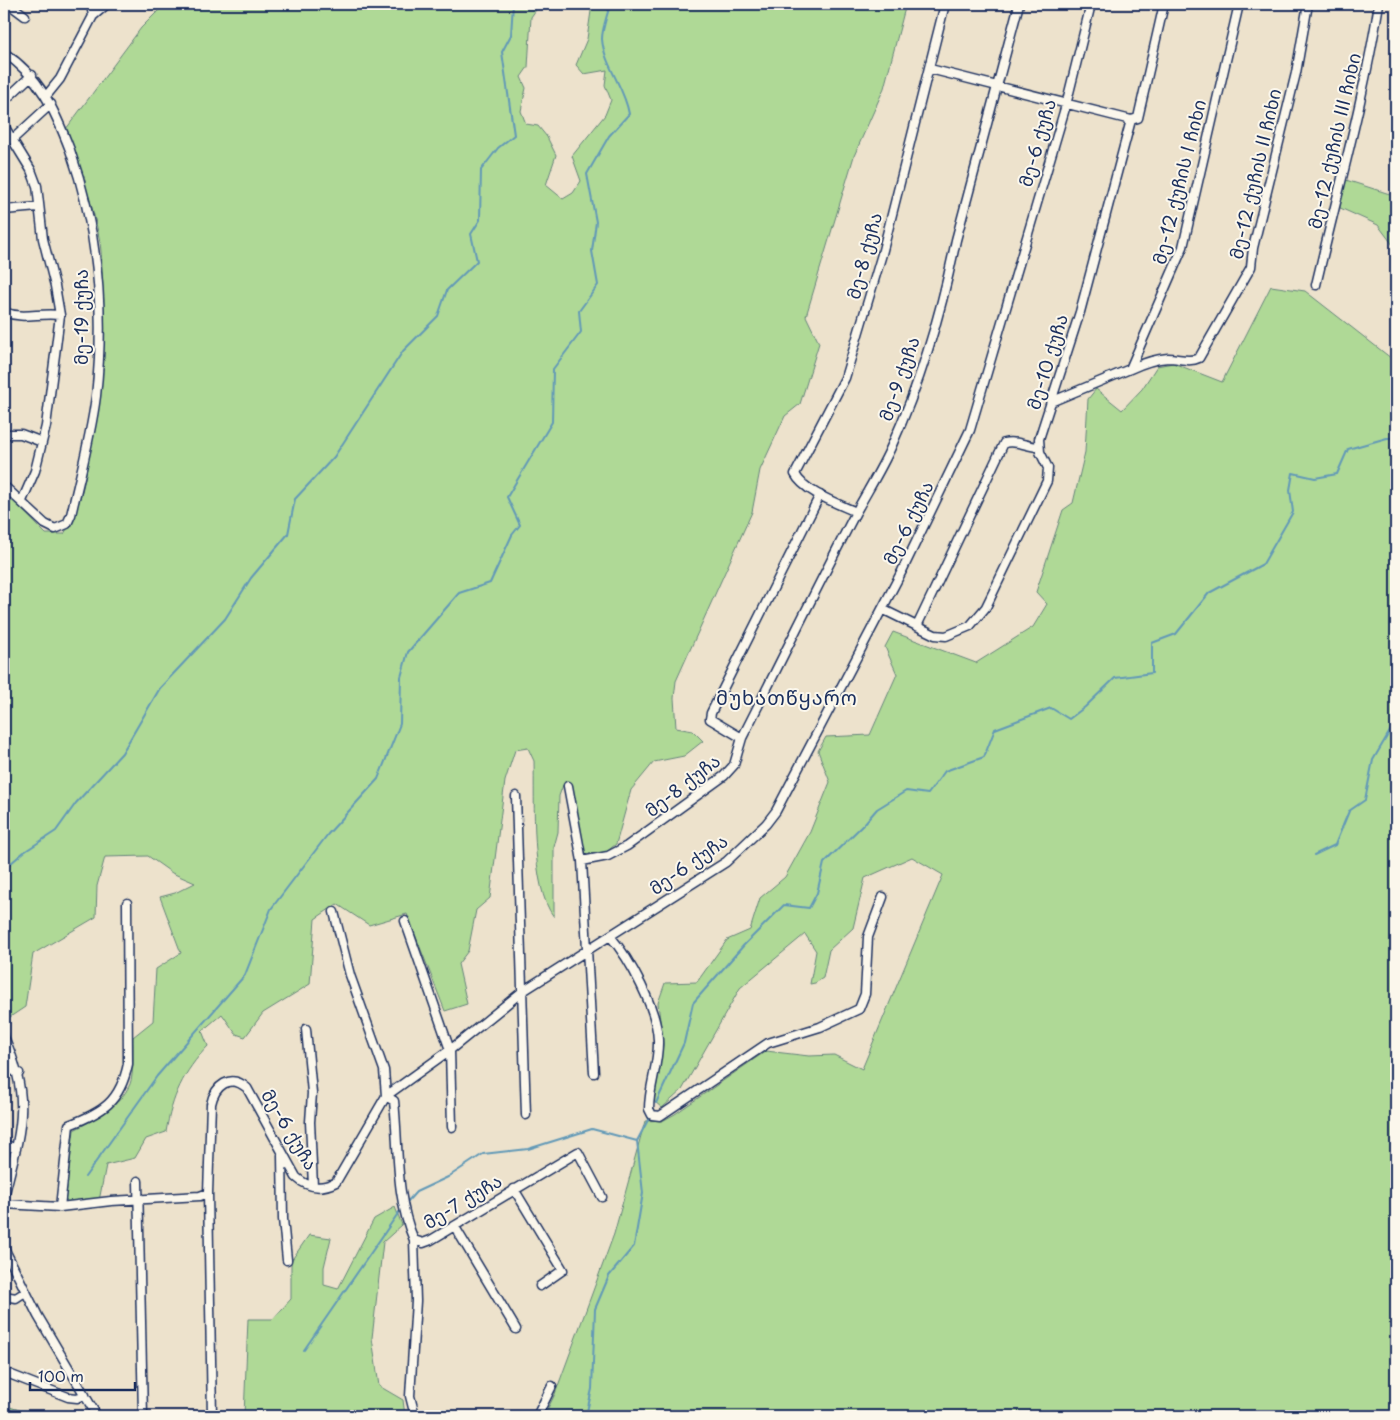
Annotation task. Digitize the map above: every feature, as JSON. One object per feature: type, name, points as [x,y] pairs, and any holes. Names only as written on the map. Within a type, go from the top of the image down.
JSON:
[{"type":"street","points":[[9,4],[25,16]]},
{"type":"street","points":[[91,4],[93,16]]},
{"type":"street","points":[[47,95],[60,79],[93,16],[108,4]]},
{"type":"street","name":"მე-8 ქუჩა","points":[[856,512],[820,495],[798,479],[795,474],[845,378],[882,254],[945,4]]},
{"type":"street","name":"მე-9 ქუჩა","points":[[742,738],[856,512],[892,446],[922,365],[949,273],[956,240],[1019,4]]},
{"type":"street","name":"მე-6 ქუჩა","points":[[208,1193],[211,1104],[216,1091],[226,1082],[240,1082],[247,1088],[296,1177],[302,1183],[325,1188],[336,1182],[386,1096],[450,1050],[523,991],[726,862],[766,824],[791,783],[882,609],[970,430],[1066,105],[1091,4]]},
{"type":"street","name":"მე-10 ქუჩა","points":[[1038,447],[1080,312],[1131,120],[1138,118],[1164,4]]},
{"type":"street","name":"მე-12 ქუჩის I ჩიხი","points":[[1130,369],[1183,246],[1239,4]]},
{"type":"street","name":"მე-12 ქუჩის II ჩიხი","points":[[1130,369],[1145,362],[1170,358],[1192,361],[1199,358],[1251,267],[1253,248],[1296,73],[1308,4]]},
{"type":"street","name":"მე-12 ქუჩის III ჩიხი","points":[[1316,284],[1368,72],[1379,4]]},
{"type":"street","name":"მე-19 ქუჩა","points":[[4,53],[32,75],[47,95],[79,176],[96,248],[99,332],[96,396],[84,462],[67,524],[62,528],[51,527],[4,486]]},
{"type":"street","points":[[930,69],[1131,120]]},
{"type":"street","points":[[4,101],[32,75]]},
{"type":"street","points":[[13,139],[50,104]]},
{"type":"street","points":[[4,126],[32,170],[37,186],[38,207],[60,315],[46,426],[34,471],[22,501]]},
{"type":"street","points":[[4,210],[38,207]]},
{"type":"street","points":[[4,312],[16,317],[43,313],[60,315]]},
{"type":"street","points":[[1053,401],[1130,369]]},
{"type":"street","points":[[4,434],[21,434],[42,442]]},
{"type":"street","points":[[882,609],[934,635],[946,636],[970,626],[986,607],[1047,481],[1048,468],[1038,447],[1012,441],[1004,443],[917,626]]},
{"type":"street","name":"მე-8 ქუჩა","points":[[582,861],[608,856],[627,846],[724,776],[734,765],[742,738],[714,724],[710,719],[711,713],[820,495]]},
{"type":"street","points":[[568,786],[582,861],[594,1074]]},
{"type":"street","points":[[516,796],[526,1115]]},
{"type":"street","points":[[610,936],[620,947],[636,976],[656,1022],[658,1041],[649,1109],[652,1115],[660,1116],[768,1043],[820,1027],[859,1008],[865,994],[868,937],[883,897]]},
{"type":"street","points":[[60,1207],[69,1125],[94,1116],[108,1106],[124,1080],[128,1064],[127,903]]},
{"type":"street","points":[[334,912],[350,975],[384,1070],[386,1096]]},
{"type":"street","points":[[405,921],[450,1050],[452,1127]]},
{"type":"street","points":[[306,1029],[312,1093],[313,1186]]},
{"type":"street","points":[[4,1036],[19,1073],[22,1116],[4,1197]]},
{"type":"street","points":[[4,1067],[19,1073]]},
{"type":"street","name":"მე-7 ქუჩა","points":[[386,1096],[394,1101],[401,1199],[407,1224],[414,1240],[423,1243],[431,1240],[578,1152],[602,1196]]},
{"type":"street","points":[[4,1144],[16,1149]]},
{"type":"street","points":[[282,1154],[287,1260]]},
{"type":"street","points":[[138,1181],[143,1416]]},
{"type":"street","points":[[514,1189],[563,1270],[540,1286]]},
{"type":"street","points":[[4,1204],[60,1207],[139,1199],[200,1196],[208,1193],[212,1416]]},
{"type":"street","points":[[455,1227],[516,1328]]},
{"type":"street","points":[[414,1240],[416,1301],[410,1396],[415,1416]]},
{"type":"street","points":[[4,1248],[25,1292],[97,1416]]},
{"type":"street","points":[[4,1296],[16,1298],[25,1292]]},
{"type":"street","points":[[4,1372],[68,1396],[77,1398],[85,1396]]},
{"type":"street","points":[[537,1416],[552,1386]]},
{"type":"green space","points":[[165,4],[540,4],[531,17],[528,67],[521,77],[526,88],[521,111],[526,124],[538,126],[547,137],[556,155],[546,185],[563,199],[573,193],[581,181],[572,156],[605,115],[611,100],[605,85],[607,70],[584,74],[576,65],[587,39],[592,4],[906,4],[884,88],[854,156],[806,316],[819,343],[800,404],[785,416],[760,470],[752,512],[676,681],[674,698],[676,728],[693,731],[703,741],[684,756],[654,762],[631,790],[616,844],[605,853],[586,854],[581,841],[573,789],[563,785],[559,796],[558,832],[554,847],[554,917],[546,903],[537,865],[534,820],[534,761],[528,748],[515,750],[505,781],[490,898],[476,910],[468,951],[458,964],[467,1004],[445,1011],[407,914],[369,925],[337,904],[315,919],[310,984],[263,1013],[245,1037],[236,1034],[222,1014],[202,1031],[208,1046],[185,1075],[175,1096],[166,1132],[146,1139],[135,1158],[106,1165],[99,1201],[65,1203],[74,1130],[106,1112],[126,1092],[132,1074],[133,1037],[153,1021],[156,969],[181,953],[160,897],[175,893],[195,883],[172,873],[148,856],[105,857],[97,886],[96,917],[33,954],[25,1007],[4,1021],[4,491],[46,534],[64,534],[74,515],[82,493],[91,442],[102,267],[100,242],[93,213],[66,129],[141,28]]},
{"type":"green space","points":[[1346,180],[1396,196],[1396,249],[1378,225],[1338,207]]},
{"type":"green space","points":[[1271,286],[1305,291],[1396,362],[1396,1416],[544,1416],[555,1394],[614,1234],[645,1121],[664,1120],[675,1114],[766,1051],[809,1056],[834,1055],[862,1069],[943,875],[912,857],[865,878],[853,928],[829,950],[823,978],[810,984],[816,951],[805,934],[740,988],[682,1090],[662,1108],[654,1101],[663,1045],[658,1003],[665,983],[697,982],[727,940],[750,930],[760,898],[785,877],[810,832],[830,782],[818,751],[826,737],[870,735],[897,674],[885,647],[893,632],[976,663],[1033,627],[1047,604],[1036,592],[1063,510],[1073,503],[1085,452],[1088,399],[1096,389],[1122,410],[1142,389],[1157,366],[1173,363],[1222,382]]},
{"type":"green space","points":[[395,1207],[402,1225],[383,1242],[372,1338],[379,1386],[403,1400],[405,1416],[244,1416],[248,1319],[273,1319],[291,1299],[291,1261],[309,1235],[331,1238],[324,1267],[324,1285],[338,1289],[374,1219]]},
{"type":"green space","points":[[4,1405],[37,1416],[4,1416]]},
{"type":"waterway","points":[[4,869],[24,852],[56,831],[76,803],[122,753],[160,688],[225,619],[251,578],[288,534],[295,499],[334,457],[403,351],[438,316],[447,290],[477,261],[471,234],[480,220],[481,170],[498,148],[514,135],[502,52],[511,35],[513,4]]},
{"type":"waterway","points":[[85,1177],[157,1076],[245,975],[271,909],[328,834],[378,779],[400,724],[401,677],[408,652],[459,593],[490,583],[512,535],[520,525],[507,497],[552,422],[553,369],[581,332],[579,311],[598,285],[592,251],[596,222],[587,174],[609,136],[629,114],[627,104],[606,58],[602,39],[610,4]]},
{"type":"waterway","points":[[656,1103],[684,1043],[693,1003],[744,945],[784,905],[809,908],[817,893],[824,863],[877,809],[906,791],[928,794],[945,771],[984,757],[995,729],[1051,708],[1069,719],[1085,707],[1115,678],[1152,673],[1152,643],[1176,634],[1209,593],[1263,564],[1293,512],[1290,490],[1293,473],[1315,478],[1337,474],[1348,449],[1387,438],[1396,438]]},
{"type":"waterway","points":[[1314,855],[1335,845],[1349,811],[1365,800],[1373,760],[1396,721]]},
{"type":"waterway","points":[[586,1416],[592,1389],[595,1309],[609,1276],[634,1246],[643,1193],[637,1141],[649,1118]]},
{"type":"waterway","points":[[407,1202],[416,1192],[448,1177],[483,1154],[528,1149],[592,1129],[637,1141]]},
{"type":"waterway","points":[[304,1350],[399,1212]]},
{"type":"district","name":"მუხათწყარო","points":[[787,698]]}]
